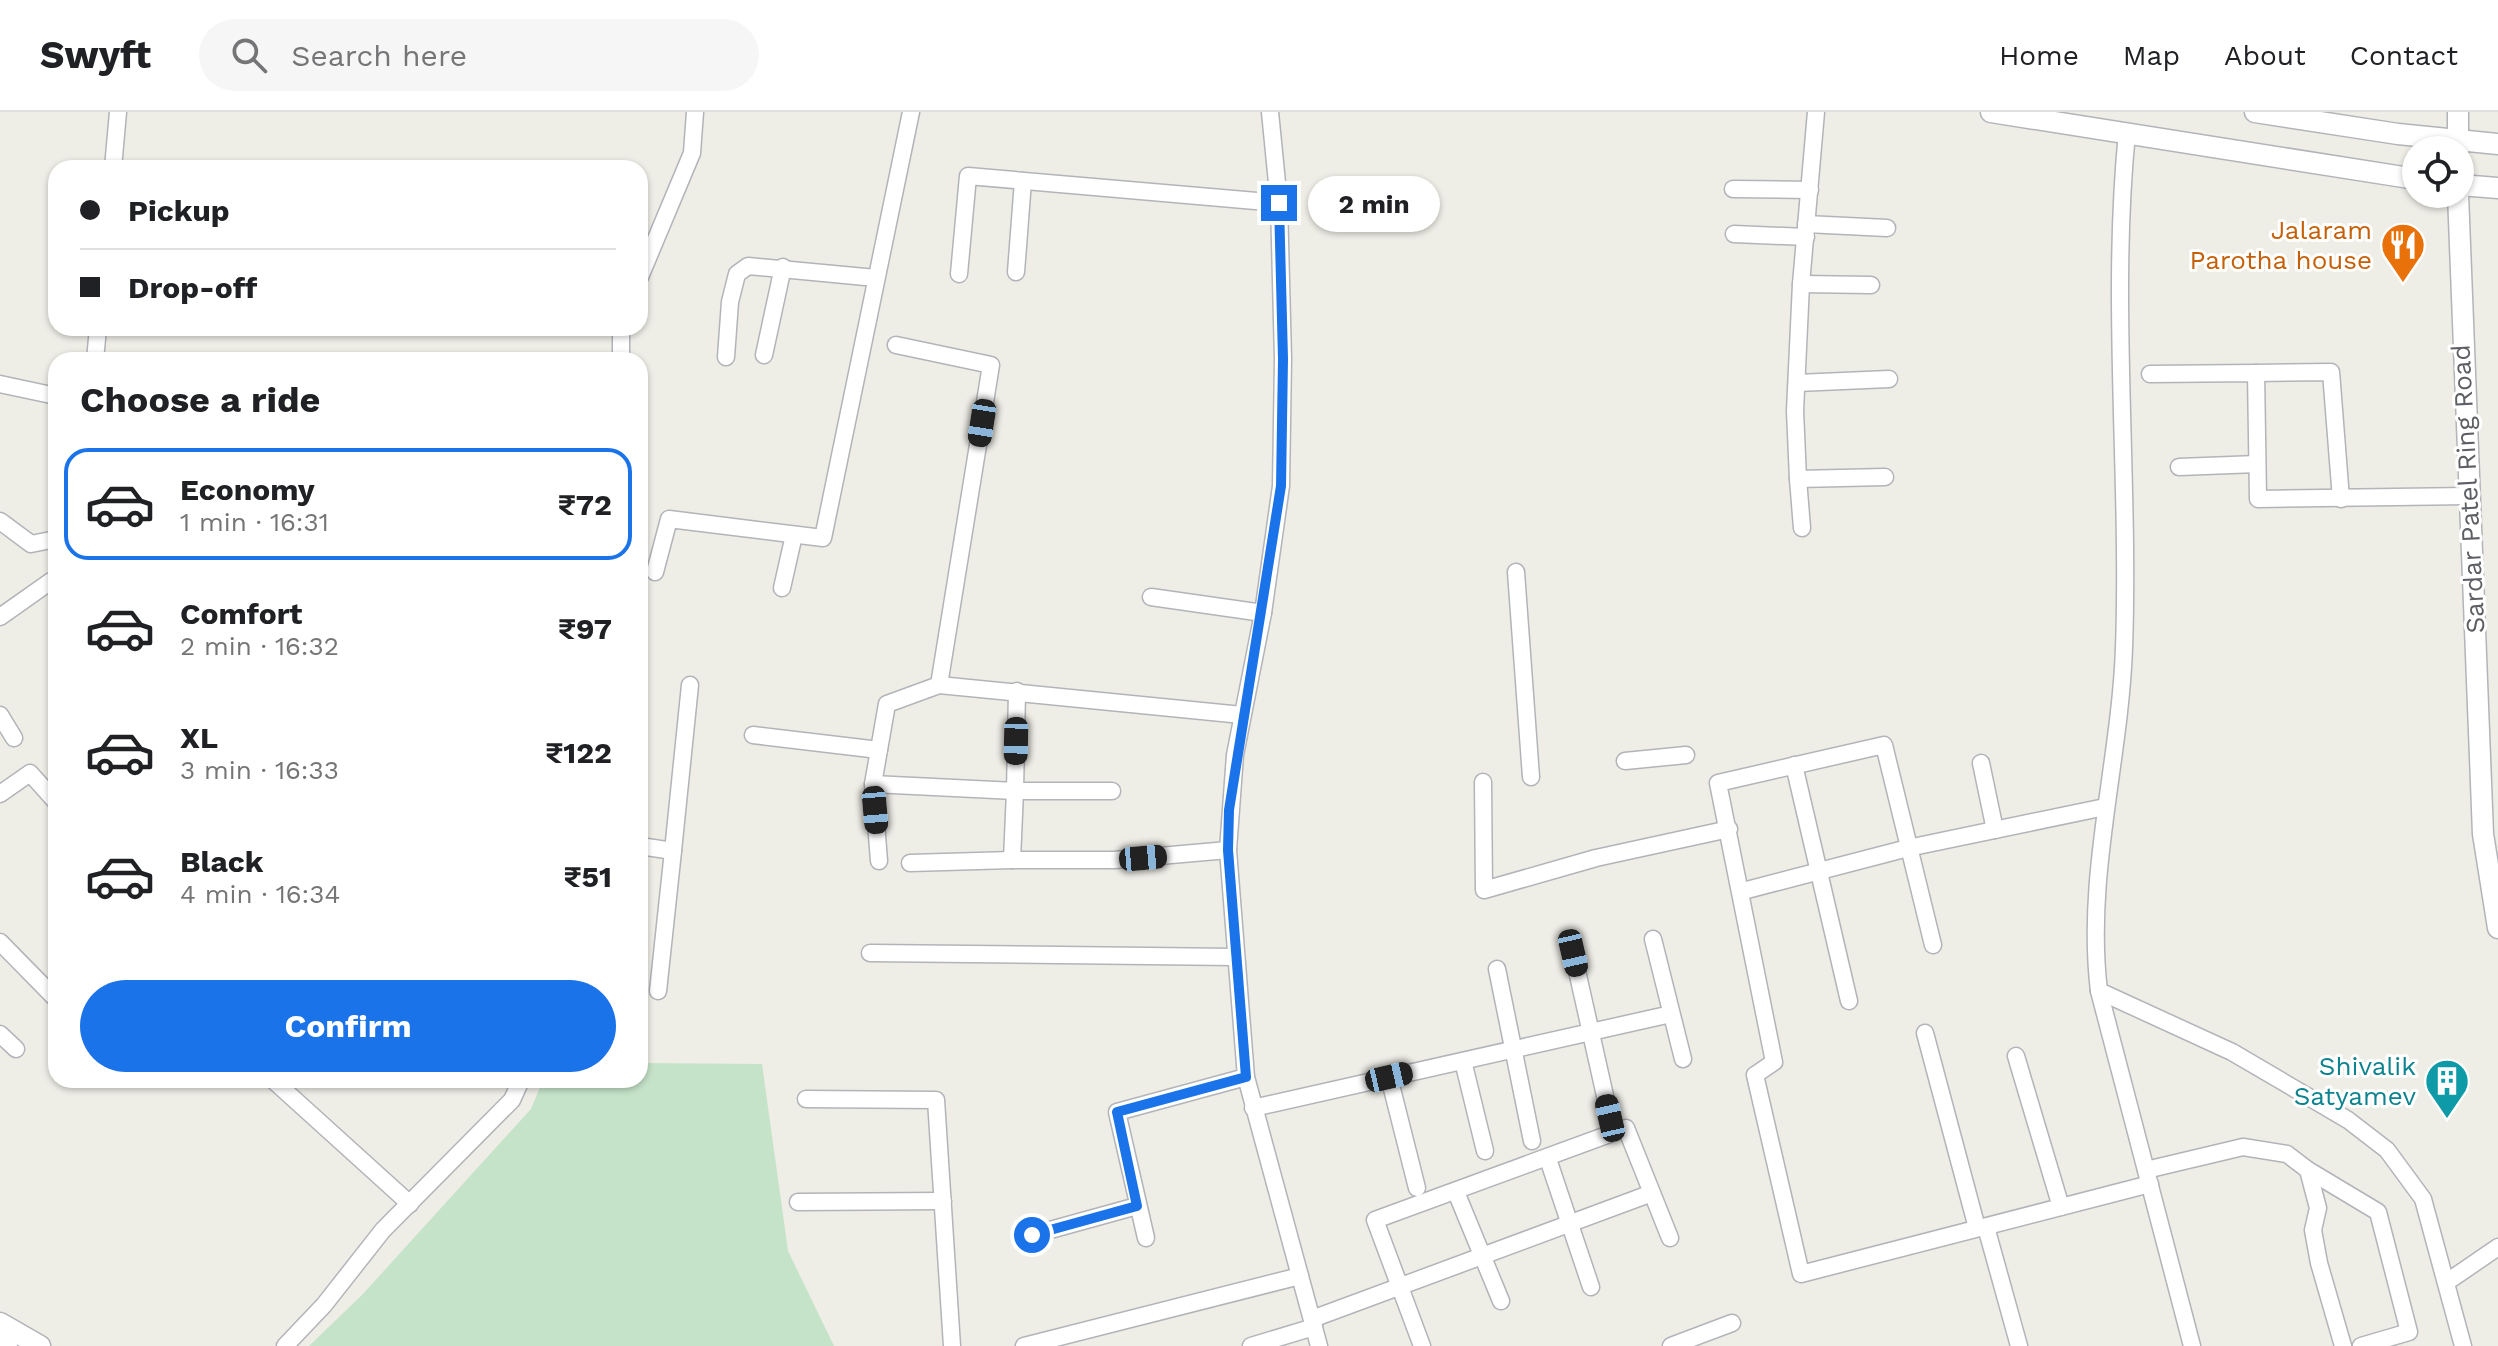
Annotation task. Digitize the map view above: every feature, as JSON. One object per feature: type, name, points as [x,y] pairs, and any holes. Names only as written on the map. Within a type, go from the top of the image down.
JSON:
[{"type":"street","points":[[114,160],[118,112]]},
{"type":"street","points":[[648,258],[692,153],[695,112]]},
{"type":"street","points":[[655,572],[669,519],[823,538],[911,112]]},
{"type":"street","points":[[1270,112],[1279,203],[1283,359],[1281,486],[1263,613],[1242,715],[1229,810],[1228,850],[1246,1077],[1319,1346]]},
{"type":"street","points":[[1802,528],[1797,383],[1801,284],[1816,112]]},
{"type":"street","points":[[1991,112],[2402,177]]},
{"type":"street","points":[[2255,112],[2410,136]]},
{"type":"street","points":[[2458,112],[2458,136]]},
{"type":"street","points":[[2127,133],[2121,249],[2126,471],[2124,650],[2105,807],[2094,954],[2099,991],[2192,1346]]},
{"type":"street","points":[[2474,144],[2498,144]]},
{"type":"street","points":[[959,274],[968,176],[1279,203]]},
{"type":"street","points":[[1016,272],[1023,181]]},
{"type":"street","points":[[2474,186],[2498,188]]},
{"type":"street","points":[[1733,189],[1810,190]]},
{"type":"street","name":"Sardar Patel Ring Road","points":[[2458,208],[2483,834],[2498,928]]},
{"type":"street","points":[[1734,234],[1887,228]]},
{"type":"street","points":[[726,357],[730,302],[737,274],[748,266],[876,278]]},
{"type":"street","points":[[764,355],[783,267]]},
{"type":"street","points":[[1801,284],[1871,285]]},
{"type":"street","points":[[896,345],[991,365],[939,685]]},
{"type":"street","points":[[2150,374],[2331,372],[2341,499]]},
{"type":"street","points":[[2256,373],[2258,499],[2468,496]]},
{"type":"street","points":[[1797,383],[1889,379]]},
{"type":"street","points":[[0,384],[48,394]]},
{"type":"street","points":[[2179,467],[2257,464]]},
{"type":"street","points":[[1798,479],[1885,477]]},
{"type":"street","points":[[0,521],[31,544],[48,541]]},
{"type":"street","points":[[782,588],[794,535]]},
{"type":"street","points":[[1516,572],[1531,777]]},
{"type":"street","points":[[0,617],[48,583]]},
{"type":"street","points":[[1151,597],[1263,613]]},
{"type":"street","points":[[658,991],[690,685]]},
{"type":"street","points":[[879,861],[873,784],[887,704],[939,685],[1242,715]]},
{"type":"street","points":[[1012,860],[1017,691]]},
{"type":"street","points":[[0,715],[14,738]]},
{"type":"street","points":[[753,735],[879,750]]},
{"type":"street","points":[[1933,945],[1884,745],[1718,783],[1743,891],[1774,1062],[1755,1075],[1801,1274],[2061,1207],[2243,1147],[2287,1154],[2378,1212],[2409,1332],[2361,1346]]},
{"type":"street","points":[[1625,761],[1686,755]]},
{"type":"street","points":[[1981,763],[1995,830]]},
{"type":"street","points":[[1794,765],[1849,1001]]},
{"type":"street","points":[[0,794],[30,773],[48,793]]},
{"type":"street","points":[[1483,782],[1484,890],[1596,858],[1729,829]]},
{"type":"street","points":[[873,784],[1015,791],[1112,791]]},
{"type":"street","points":[[1743,891],[1908,848],[2105,807]]},
{"type":"street","points":[[648,847],[673,851]]},
{"type":"street","points":[[910,863],[1114,860],[1228,850]]},
{"type":"street","points":[[1653,939],[1683,1059]]},
{"type":"street","points":[[0,940],[48,991]]},
{"type":"street","points":[[870,953],[1235,957]]},
{"type":"street","points":[[1573,953],[1610,1118]]},
{"type":"street","points":[[1497,969],[1532,1141]]},
{"type":"street","points":[[2099,991],[2232,1052],[2348,1120],[2387,1150],[2423,1199],[2463,1346]]},
{"type":"street","points":[[1253,1108],[1671,1014]]},
{"type":"street","points":[[1925,1033],[2019,1346]]},
{"type":"street","points":[[0,1034],[16,1049]]},
{"type":"street","points":[[2016,1056],[2061,1207]]},
{"type":"street","points":[[1463,1061],[1485,1151]]},
{"type":"street","points":[[1146,1238],[1117,1112],[1246,1077]]},
{"type":"street","points":[[1389,1077],[1417,1188]]},
{"type":"street","points":[[282,1088],[410,1204]]},
{"type":"street","points":[[285,1346],[324,1305],[383,1230],[512,1100],[517,1088]]},
{"type":"street","points":[[806,1099],[936,1100],[952,1346]]},
{"type":"street","points":[[1422,1346],[1375,1220],[1626,1128],[1670,1238]]},
{"type":"street","points":[[1548,1159],[1591,1287]]},
{"type":"street","points":[[2308,1170],[2318,1208],[2313,1230],[2319,1263],[2343,1346]]},
{"type":"street","points":[[1456,1192],[1501,1301]]},
{"type":"street","points":[[1251,1346],[1401,1286],[1652,1193]]},
{"type":"street","points":[[798,1202],[943,1201]]},
{"type":"street","points":[[1032,1235],[1137,1206]]},
{"type":"street","points":[[2447,1282],[2498,1247]]},
{"type":"street","points":[[1024,1346],[1300,1276]]},
{"type":"street","points":[[0,1323],[40,1346]]},
{"type":"street","points":[[1671,1346],[1732,1323]]},
{"type":"street","points":[[0,1342],[7,1346]]},
{"type":"green space","points":[[648,1063],[762,1064],[788,1251],[834,1346],[309,1346],[362,1295],[531,1109],[540,1088],[648,1088]]},
{"type":"place","name":"Jalaram Parotha house","points":[[2403,284]]},
{"type":"place","name":"Shivalik Satyamev","points":[[2447,1120]]},
{"type":"route","points":[[1032,1235],[1137,1206],[1117,1112],[1246,1077],[1228,850],[1229,810],[1235,755],[1263,613],[1281,486],[1283,359],[1279,203]]}]
